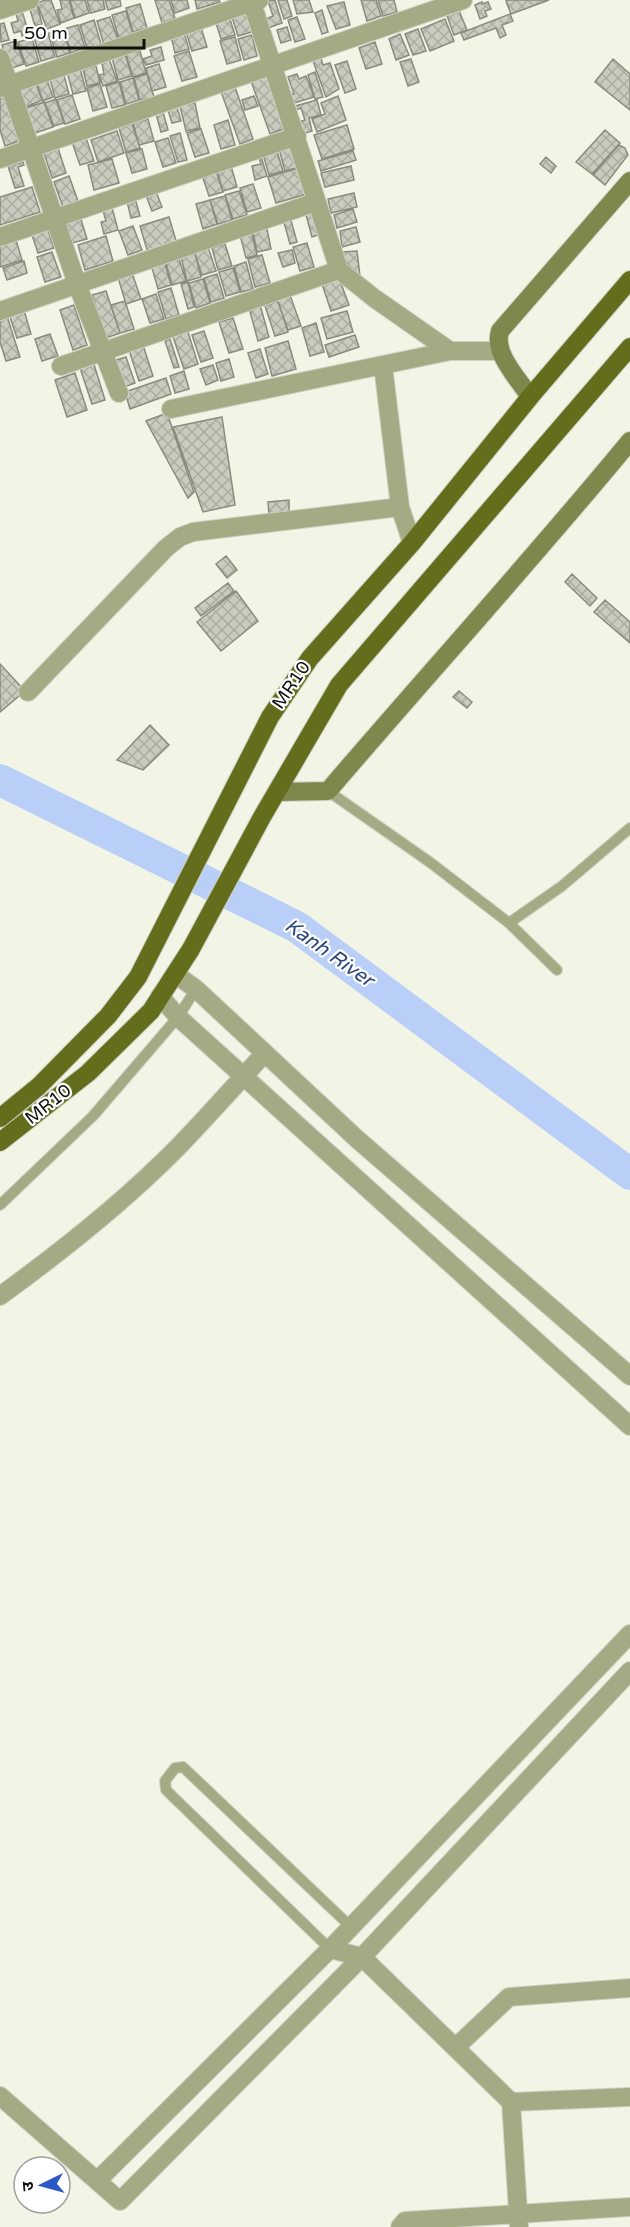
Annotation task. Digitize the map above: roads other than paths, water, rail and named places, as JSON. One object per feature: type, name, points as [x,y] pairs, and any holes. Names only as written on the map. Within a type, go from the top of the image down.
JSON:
[{"type":"main road","name":"MR10","points":[[0,1118],[39,1086],[108,1016],[138,977],[270,717],[310,658],[412,543],[530,397],[630,280]]},
{"type":"main road","name":"MR10","points":[[0,1142],[88,1073],[151,1011],[191,949],[262,817],[339,685],[630,347]]},
{"type":"street","points":[[0,10],[30,0]]},
{"type":"street","points":[[0,159],[271,64],[463,0]]},
{"type":"street","points":[[5,86],[254,1],[271,64],[297,136],[339,270],[374,298],[450,351]]},
{"type":"street","points":[[0,58],[5,86],[32,148],[77,284],[119,393]]},
{"type":"street","points":[[0,237],[297,136]]},
{"type":"street","points":[[530,397],[500,351],[498,338],[500,331],[630,181]]},
{"type":"street","points":[[0,311],[316,202]]},
{"type":"street","points":[[61,366],[339,270]]},
{"type":"street","points":[[171,409],[450,351],[500,351]]},
{"type":"street","points":[[383,365],[400,507],[412,543]]},
{"type":"street","points":[[277,792],[328,791],[430,671],[562,524],[630,441]]},
{"type":"street","points":[[28,692],[166,548],[180,537],[193,532],[228,527],[400,507]]},
{"type":"street","points":[[175,974],[196,989],[357,1139],[630,1376]]},
{"type":"street","points":[[160,996],[178,1017],[630,1426]]},
{"type":"street","points":[[0,1296],[103,1216],[178,1147],[265,1053]]},
{"type":"street","points":[[96,2181],[330,1949],[630,1634]]},
{"type":"street","points":[[0,2096],[120,2201],[362,1957],[630,1671]]},
{"type":"street","points":[[351,1927],[362,1957],[511,2102],[519,2221]]},
{"type":"street","points":[[330,1949],[362,1957]]},
{"type":"street","points":[[456,2048],[509,1997],[630,1988]]},
{"type":"street","points":[[511,2102],[630,2097]]},
{"type":"street","points":[[400,2227],[405,2221],[519,2221],[630,2207]]},
{"type":"lane","points":[[328,791],[431,863],[509,923],[557,970]]},
{"type":"lane","points":[[509,923],[562,886],[630,828]]},
{"type":"lane","points":[[0,1205],[93,1116],[178,1017],[196,989]]},
{"type":"lane","points":[[330,1949],[166,1790],[165,1781],[175,1767],[183,1767],[351,1927]]},
{"type":"waterway","name":"Kanh River","points":[[0,780],[297,927],[630,1174]]}]
